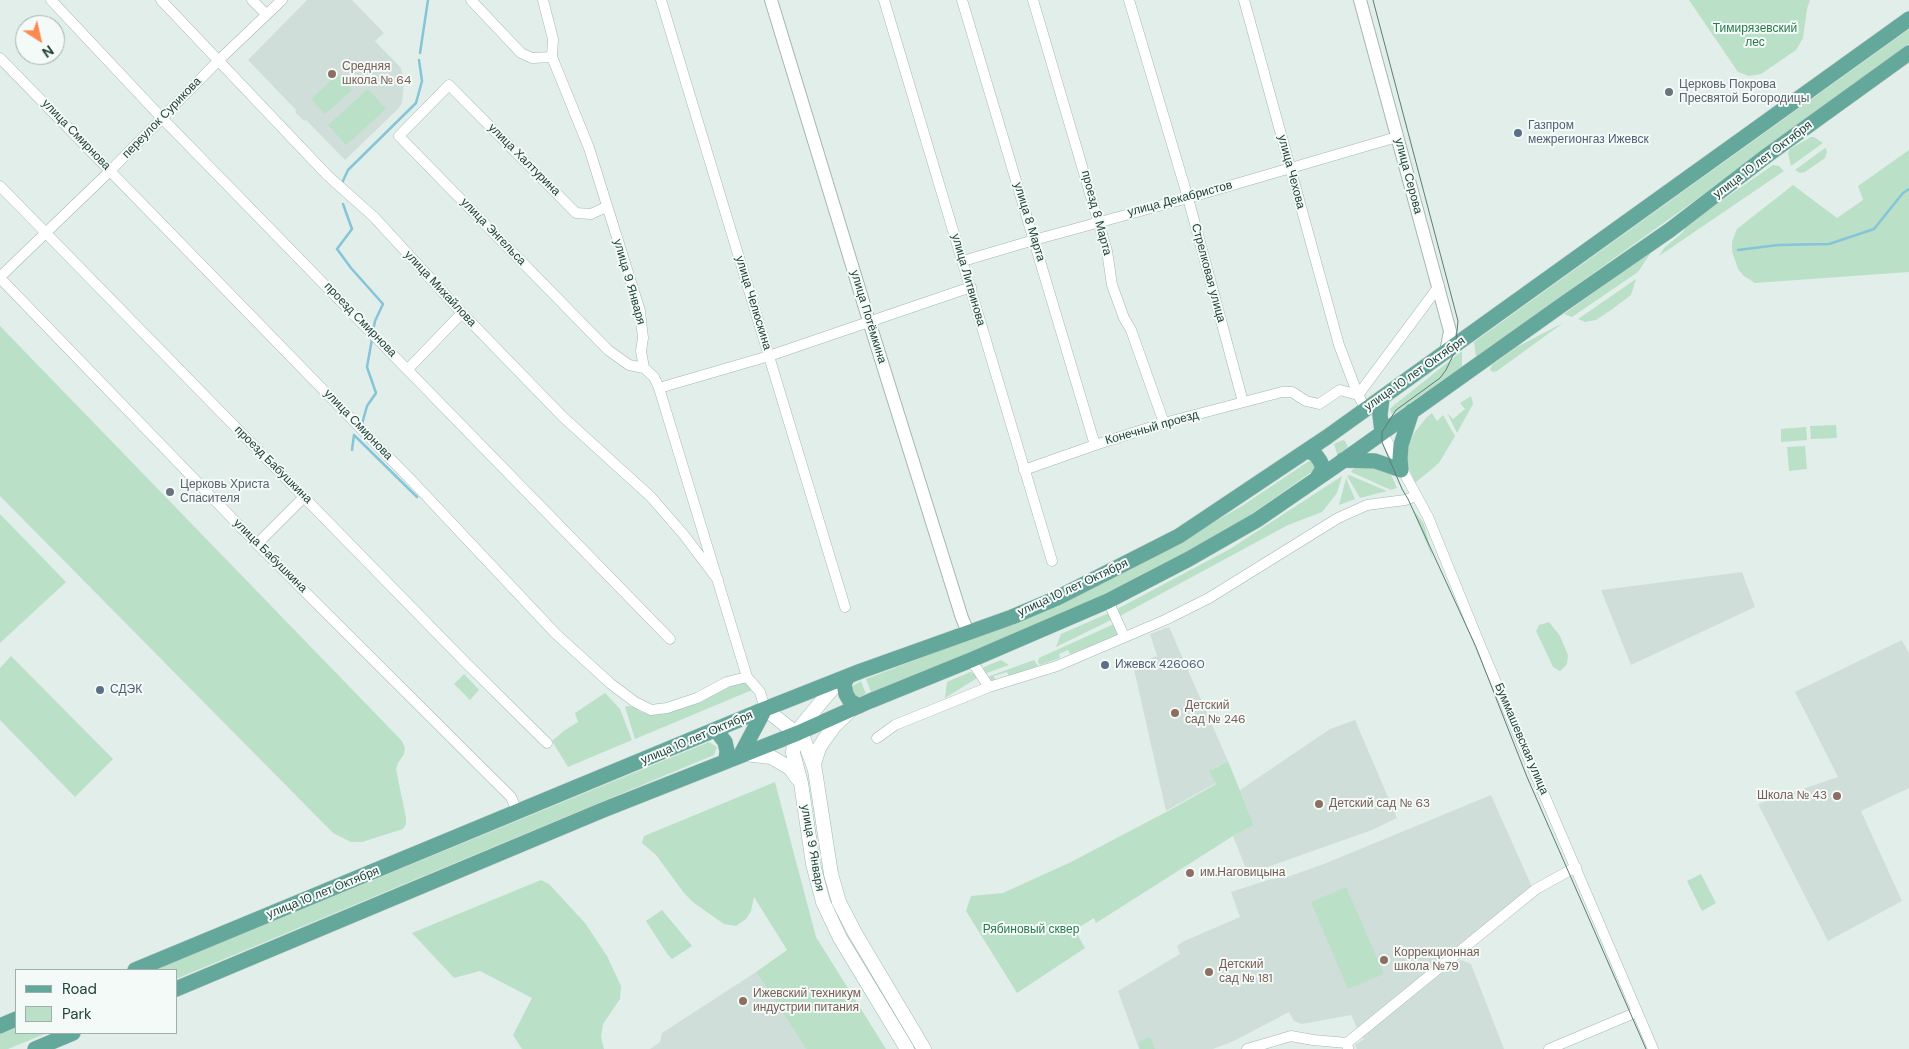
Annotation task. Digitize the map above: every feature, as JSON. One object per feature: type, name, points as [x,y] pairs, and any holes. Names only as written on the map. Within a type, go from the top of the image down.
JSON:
[{"type":"main road","name":"улица 10 лет Октября","points":[[138,969],[765,709],[1057,598],[1179,536],[1382,398],[1909,19]]},
{"type":"main road","name":"улица 10 лет Октября","points":[[178,988],[603,810],[798,733],[971,660],[1108,600],[1187,560],[1257,520],[1344,460],[1670,230],[1769,154],[1909,53]]},
{"type":"main road","points":[[1382,398],[1380,415],[1382,432]]},
{"type":"main road","points":[[1344,460],[1375,461],[1401,470],[1401,446],[1412,411]]},
{"type":"main road","points":[[1308,450],[1320,461],[1323,468],[1317,478]]},
{"type":"main road","points":[[848,676],[844,684],[846,694],[850,701],[859,706]]},
{"type":"main road","name":"улица 9 Января","points":[[848,676],[832,689],[802,725],[794,741],[793,754],[801,783],[813,864],[822,902],[840,938],[907,1049]]},
{"type":"main road","name":"улица 9 Января","points":[[859,706],[835,725],[824,740],[815,758],[815,770],[831,874],[839,902],[892,997],[924,1049]]},
{"type":"main road","points":[[801,783],[790,768],[771,757],[741,754],[765,709],[798,733],[804,740],[815,770]]},
{"type":"main road","points":[[716,730],[725,742],[726,760]]},
{"type":"main road","points":[[0,1026],[15,1019]]},
{"type":"main road","points":[[35,1049],[71,1034]]},
{"type":"street","name":"проезд Смирнова","points":[[51,0],[163,118],[670,639]]},
{"type":"street","name":"улица Михайлова","points":[[161,0],[332,180],[374,217],[462,313],[563,417],[652,497],[718,580]]},
{"type":"street","points":[[252,0],[266,14]]},
{"type":"street","name":"переулок Сурикова","points":[[0,277],[282,0]]},
{"type":"street","points":[[471,0],[521,53],[532,58],[552,57]]},
{"type":"street","name":"улица 9 Января","points":[[543,0],[553,39],[552,57],[589,148],[640,311],[643,338],[641,351],[644,368]]},
{"type":"street","name":"улица Челюскина","points":[[661,0],[845,607]]},
{"type":"street","name":"улица Потёмкина","points":[[771,0],[869,321],[968,632]]},
{"type":"street","name":"улица Литвинова","points":[[884,0],[1052,561]]},
{"type":"street","name":"улица 8 Марта","points":[[962,0],[1095,445]]},
{"type":"street","name":"проезд 8 Марта","points":[[1033,0],[1108,250],[1112,285],[1124,318],[1132,330],[1164,423]]},
{"type":"street","name":"Стрелковая улица","points":[[1130,0],[1188,198],[1243,402]]},
{"type":"street","name":"улица Чехова","points":[[1244,0],[1339,345],[1358,395],[1366,409]]},
{"type":"street","name":"улица Серова","points":[[1360,0],[1450,331],[1446,352]]},
{"type":"street","name":"улица Смирнова","points":[[0,58],[414,483],[556,634],[617,689],[635,702],[651,710],[675,706],[697,698],[727,682],[747,676]]},
{"type":"street","name":"улица Халтурина","points":[[449,85],[576,213],[591,214],[606,207]]},
{"type":"street","name":"улица Энгельса","points":[[449,85],[399,136],[608,350],[630,365],[644,368]]},
{"type":"street","name":"улица Декабристов","points":[[963,262],[1099,221],[1188,198],[1397,137]]},
{"type":"street","name":"проезд Бабушкина","points":[[0,186],[547,744]]},
{"type":"street","name":"улица Бабушкина","points":[[0,277],[258,544],[508,794],[518,813]]},
{"type":"street","points":[[1358,395],[1439,286]]},
{"type":"street","points":[[659,388],[769,356],[970,287]]},
{"type":"street","points":[[408,370],[462,313]]},
{"type":"street","points":[[644,368],[654,377],[659,388],[747,676],[760,692],[765,709]]},
{"type":"street","name":"Конечный проезд","points":[[1024,470],[1164,423],[1282,392],[1292,392],[1306,401],[1319,404],[1340,390],[1358,395]]},
{"type":"street","name":"Буммашевская улица","points":[[1382,432],[1428,517],[1439,547],[1654,1049]]},
{"type":"street","points":[[877,738],[896,725],[989,687],[1057,666],[1165,620],[1209,598],[1338,518],[1367,505],[1405,500],[1416,496]]},
{"type":"street","points":[[258,544],[304,497]]},
{"type":"street","points":[[1108,600],[1124,636]]},
{"type":"street","points":[[971,660],[989,687]]},
{"type":"street","points":[[1247,1049],[1291,1036],[1348,1046],[1536,889],[1576,867]]},
{"type":"street","points":[[1549,1049],[1637,1012]]},
{"type":"shaded area","name":"Средняя школа № 64","points":[[307,0],[352,0],[384,33],[375,41],[401,68],[404,81],[402,103],[345,160],[306,120],[304,121],[295,112],[296,110],[248,60]]},
{"type":"shaded area","points":[[1742,572],[1755,607],[1631,665],[1601,590]]},
{"type":"shaded area","name":"Детский сад № 246","points":[[1169,627],[1228,761],[1212,769],[1216,783],[1166,811],[1133,665],[1157,656],[1150,634]]},
{"type":"shaded area","name":"Школа № 43","points":[[1902,640],[1909,653],[1909,788],[1861,811],[1902,901],[1828,941],[1758,804],[1838,777],[1795,692]]},
{"type":"shaded area","name":"Детский сад № 63","points":[[1355,720],[1397,818],[1372,830],[1248,874],[1233,836],[1254,825],[1240,790],[1330,729]]},
{"type":"shaded area","points":[[1491,795],[1532,887],[1357,1028],[1351,1015],[1302,1024],[1294,1021],[1289,1012],[1234,1041],[1213,1049],[1139,1049],[1118,991],[1180,954],[1177,946],[1184,941],[1240,917],[1231,892],[1268,880],[1290,876],[1324,864]]},
{"type":"shaded area","points":[[1461,960],[1471,964],[1504,1049],[1357,1049],[1355,1045],[1364,1039],[1362,1035],[1451,963]]},
{"type":"shaded area","name":"Ижевский техникум индустрии питания","points":[[756,972],[806,1049],[650,1049],[660,1042],[662,1033]]},
{"type":"green space","name":"Тимирязевский лес","points":[[1689,0],[1810,0],[1803,38],[1796,50],[1761,74],[1749,76],[1738,72]]},
{"type":"green space","points":[[1909,29],[1909,44],[1728,177],[1476,357],[1474,342]]},
{"type":"green space","points":[[338,74],[352,90],[325,114],[311,99]]},
{"type":"green space","points":[[368,89],[386,109],[346,145],[328,125]]},
{"type":"green space","points":[[1811,137],[1823,143],[1791,166],[1788,153],[1790,149]]},
{"type":"green space","points":[[1825,148],[1827,152],[1825,158],[1805,172],[1800,173],[1795,170]]},
{"type":"green space","points":[[1909,150],[1909,272],[1755,283],[1744,276],[1738,269],[1732,251],[1732,242],[1737,229],[1793,185],[1837,218],[1863,200],[1858,186]]},
{"type":"green space","points":[[1773,165],[1779,166],[1784,171],[1659,256],[1664,248],[1682,233],[1688,224]]},
{"type":"green space","points":[[1652,251],[1638,272],[1572,317],[1564,314]]},
{"type":"green space","points":[[1636,279],[1631,295],[1611,310],[1596,320],[1585,322],[1578,319]]},
{"type":"green space","points":[[1563,323],[1497,371],[1493,372],[1490,370],[1492,365],[1517,347]]},
{"type":"green space","points":[[0,326],[402,741],[405,748],[404,754],[396,769],[406,818],[406,824],[403,829],[362,842],[351,842],[333,833],[0,496]]},
{"type":"green space","points":[[1462,351],[1462,367],[1394,414],[1391,413],[1390,409],[1393,406]]},
{"type":"green space","points":[[1471,396],[1473,404],[1457,433],[1447,413],[1453,419],[1465,409],[1460,403]]},
{"type":"green space","points":[[1432,413],[1437,421],[1443,415],[1455,436],[1439,463],[1415,483],[1407,463],[1406,450],[1414,433]]},
{"type":"green space","points":[[1836,425],[1837,438],[1811,439],[1810,426]]},
{"type":"green space","points":[[1806,427],[1807,440],[1781,442],[1781,429]]},
{"type":"green space","points":[[1343,440],[1348,447],[1338,457],[1334,444]]},
{"type":"green space","points":[[1805,446],[1807,469],[1789,471],[1787,447]]},
{"type":"green space","points":[[1312,459],[1317,468],[1225,533],[1068,613],[871,692],[866,679],[1025,618],[1169,548],[1242,506]]},
{"type":"green space","points":[[1359,466],[1388,468],[1397,488],[1391,490],[1351,472]]},
{"type":"green space","points":[[1349,475],[1387,491],[1360,498],[1347,476]]},
{"type":"green space","points":[[1342,476],[1337,493],[1322,512],[1288,525],[1120,616],[1119,608],[1230,549]]},
{"type":"green space","points":[[1346,478],[1355,499],[1339,505]]},
{"type":"green space","points":[[1412,508],[1424,524],[1433,559]]},
{"type":"green space","points":[[0,514],[66,582],[0,643]]},
{"type":"green space","points":[[1109,613],[1113,619],[1056,647],[1061,634]]},
{"type":"green space","points":[[1549,622],[1560,636],[1568,655],[1567,664],[1560,671],[1553,667],[1536,631],[1539,625]]},
{"type":"green space","points":[[1114,624],[1119,635],[1070,654],[1068,650],[1059,654],[1060,658],[1040,665],[1038,662],[1039,658]]},
{"type":"green space","points":[[11,656],[113,759],[75,797],[0,720],[0,668]]},
{"type":"green space","points":[[1001,660],[1009,665],[984,674],[984,667]]},
{"type":"green space","points":[[1034,660],[1038,666],[1009,676],[1007,672],[994,676],[995,680],[990,680],[987,677]]},
{"type":"green space","points":[[970,672],[975,674],[977,678],[945,698],[947,682]]},
{"type":"green space","points":[[464,674],[479,690],[470,700],[454,684]]},
{"type":"green space","points":[[861,681],[866,694],[857,698],[851,687]]},
{"type":"green space","points":[[746,682],[752,690],[635,739],[625,707],[634,707],[641,712],[649,714],[723,686]]},
{"type":"green space","points":[[605,693],[620,709],[632,740],[568,767],[552,741],[578,722],[575,713]]},
{"type":"green space","points":[[709,742],[717,747],[714,755],[178,978],[178,969],[157,969]]},
{"type":"green space","name":"Рябиновый сквер","points":[[1228,761],[1254,825],[1233,836],[1096,923],[1094,918],[1075,930],[1085,948],[1017,993],[966,911],[971,896],[1003,893],[1071,862],[1170,810],[1216,784],[1209,771]]},
{"type":"green space","points":[[775,782],[816,937],[886,1049],[806,1049],[756,972],[787,950],[754,897],[751,911],[746,919],[736,926],[724,924],[694,903],[684,893],[656,855],[642,843],[644,836]]},
{"type":"green space","points":[[1701,874],[1716,903],[1702,911],[1687,881]]},
{"type":"green space","points":[[541,880],[549,884],[585,923],[607,956],[621,986],[620,999],[603,1024],[601,1037],[604,1049],[522,1049],[513,1035],[532,998],[480,971],[454,978],[412,933]]},
{"type":"green space","points":[[1346,887],[1384,974],[1348,989],[1311,902]]},
{"type":"green space","points":[[662,910],[692,946],[672,959],[646,921]]},
{"type":"green space","points":[[15,1028],[15,1034],[45,1034],[8,1049],[0,1049],[0,1034]]},
{"type":"green space","points":[[1150,1037],[1155,1049],[1140,1049],[1138,1042]]},
{"type":"waterway","points":[[420,53],[428,0]]},
{"type":"waterway","points":[[342,183],[348,170],[416,103],[422,81],[419,60]]},
{"type":"waterway","points":[[1738,250],[1778,245],[1829,244],[1874,229],[1903,193],[1909,189]]},
{"type":"waterway","points":[[343,204],[352,229],[337,249],[383,304],[375,321],[373,331]]},
{"type":"waterway","points":[[362,424],[367,406],[376,393],[367,367],[372,339]]},
{"type":"waterway","points":[[354,435],[417,497]]},
{"type":"waterway","points":[[352,450],[354,435]]},
{"type":"tram line","points":[[1373,0],[1458,321],[1455,351],[1446,370],[1440,378],[1396,410],[1382,432],[1382,442],[1476,647],[1527,777],[1646,1049]]},
{"type":"place","name":"Средняя школа № 64","points":[[332,74]]},
{"type":"place","name":"Церковь Покрова Пресвятой Богородицы","points":[[1669,92]]},
{"type":"place","name":"Газпром межрегионгаз Ижевск","points":[[1518,133]]},
{"type":"place","name":"Церковь Христа Спасителя","points":[[170,492]]},
{"type":"place","name":"Ижевск 426060","points":[[1105,665]]},
{"type":"place","name":"СДЭК","points":[[100,690]]},
{"type":"place","name":"Детский сад № 246","points":[[1175,713]]},
{"type":"place","name":"Школа № 43","points":[[1837,796]]},
{"type":"place","name":"Детский сад № 63","points":[[1319,804]]},
{"type":"place","name":"им.Наговицына","points":[[1190,873]]},
{"type":"place","name":"Коррекционная школа №79","points":[[1384,960]]},
{"type":"place","name":"Детский сад № 181","points":[[1209,972]]},
{"type":"place","name":"Ижевский техникум индустрии питания","points":[[743,1001]]}]
